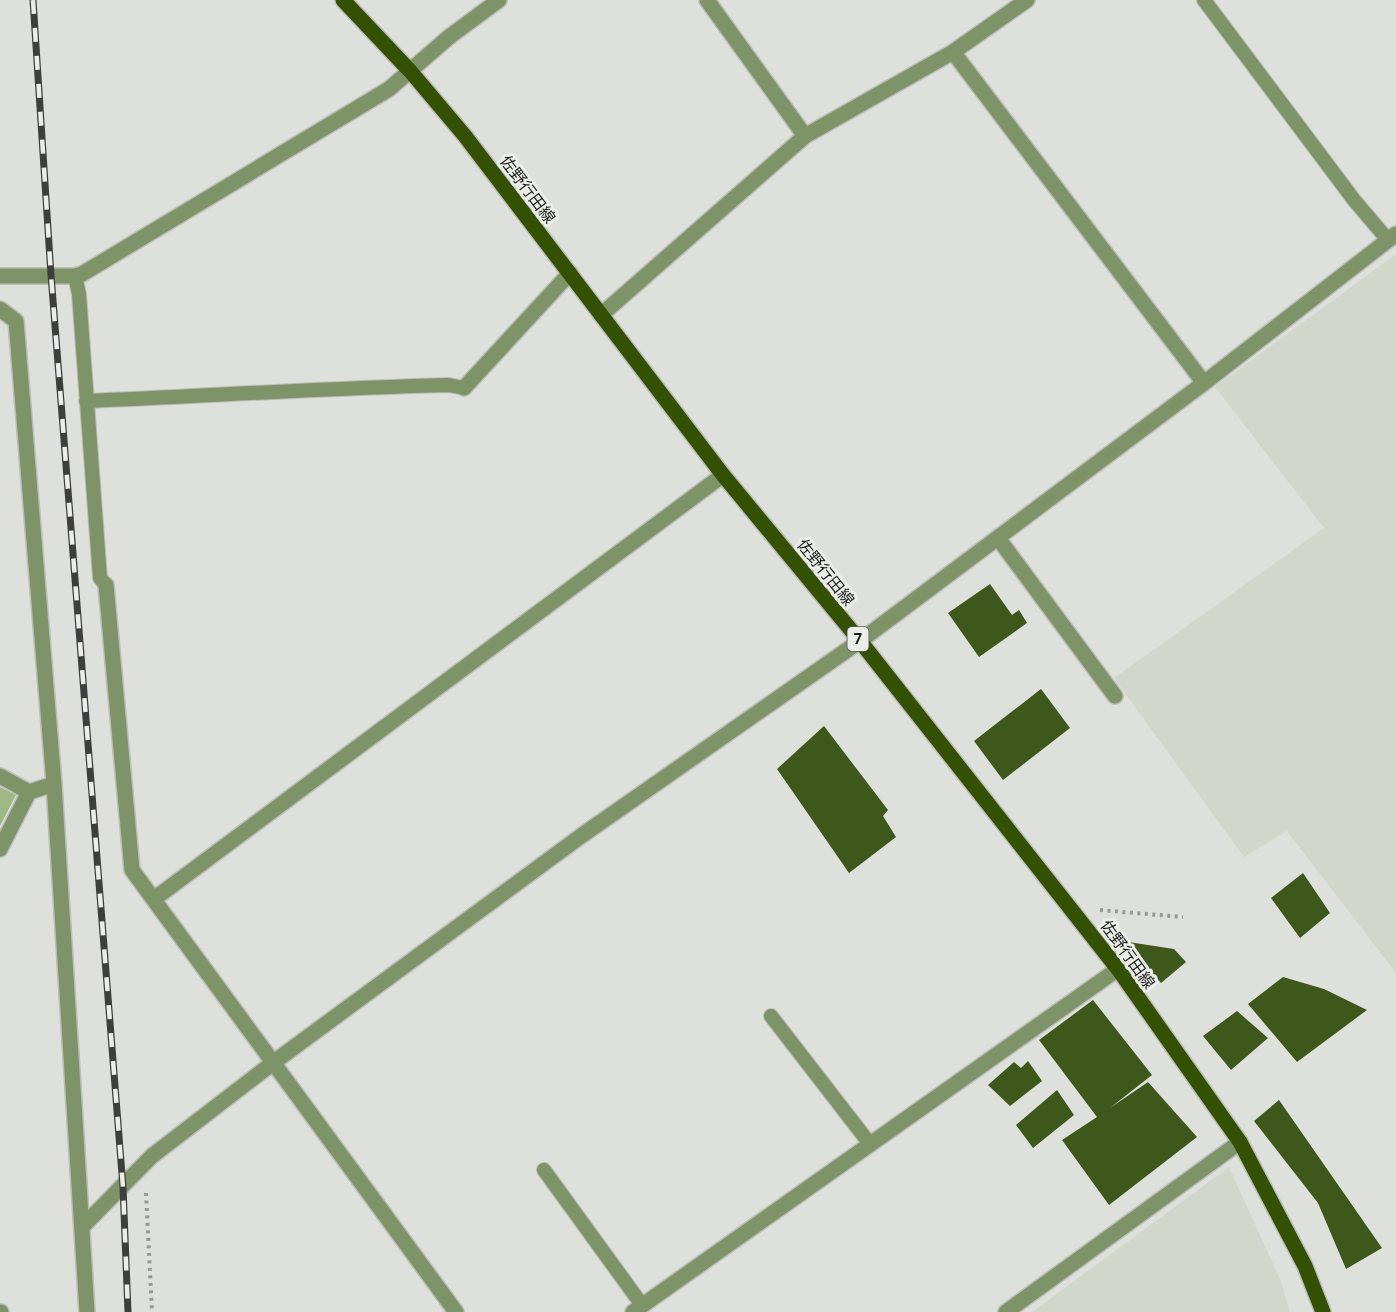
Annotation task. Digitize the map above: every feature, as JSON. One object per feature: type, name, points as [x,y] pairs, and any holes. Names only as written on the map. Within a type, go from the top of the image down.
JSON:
[{"type":"main road","name":"佐野行田線","points":[[343,0],[411,72],[465,136],[723,475],[860,641],[1118,969],[1240,1142],[1305,1266],[1323,1312]]},
{"type":"street","points":[[0,276],[75,276],[82,274],[389,90],[449,37],[499,0]]},
{"type":"street","points":[[707,0],[805,136]]},
{"type":"street","points":[[601,315],[805,136],[953,52],[1027,0]]},
{"type":"street","points":[[953,52],[1204,383]]},
{"type":"street","points":[[82,1227],[152,1156],[274,1062],[582,836],[860,641],[1204,383],[1392,237]]},
{"type":"street","points":[[464,388],[570,273]]},
{"type":"street","points":[[0,309],[16,321],[54,784],[87,1312]]},
{"type":"street","points":[[154,898],[723,475]]},
{"type":"street","points":[[998,538],[1115,696]]},
{"type":"street","points":[[106,585],[132,870],[456,1312]]},
{"type":"street","points":[[0,776],[29,792]]},
{"type":"street","points":[[0,849],[29,792],[54,784]]},
{"type":"street","points":[[637,1309],[1118,969]]},
{"type":"street","points":[[1006,1312],[1240,1142]]},
{"type":"lane","points":[[1204,0],[1354,200],[1392,237]]},
{"type":"lane","points":[[75,276],[79,294],[100,578],[106,585]]},
{"type":"lane","points":[[86,401],[213,396],[322,388],[449,385],[464,388]]},
{"type":"lane","points":[[771,1016],[870,1144]]},
{"type":"lane","points":[[544,1170],[637,1309]]},
{"type":"path","points":[[1072,908],[1183,917]]},
{"type":"path","points":[[145,1182],[152,1312]]},
{"type":"shaded area","points":[[1396,254],[1396,973],[1287,831],[1244,857],[1114,678],[1324,528],[1215,387]]},
{"type":"shaded area","points":[[1229,1167],[1280,1279],[1290,1312],[1032,1312]]},
{"type":"green space","points":[[0,787],[16,795],[0,826]]},
{"type":"building","points":[[990,584],[1012,615],[1019,610],[1027,623],[979,657],[948,613]]},
{"type":"building","points":[[1041,689],[1070,728],[1003,780],[974,741]]},
{"type":"building","points":[[824,726],[888,810],[883,816],[896,837],[849,873],[777,769]]},
{"type":"building","points":[[1303,873],[1330,913],[1300,938],[1271,898]]},
{"type":"building","points":[[1122,941],[1174,949],[1186,962],[1161,983]]},
{"type":"building","points":[[1283,977],[1324,989],[1367,1010],[1297,1062],[1248,1004]]},
{"type":"building","points":[[1093,1000],[1152,1075],[1110,1108],[1148,1082],[1197,1137],[1109,1205],[1062,1140],[1097,1117],[1039,1040]]},
{"type":"building","points":[[1237,1011],[1268,1038],[1231,1070],[1203,1036]]},
{"type":"building","points":[[1028,1061],[1042,1081],[1010,1106],[988,1085],[1014,1062],[1021,1068]]},
{"type":"building","points":[[1057,1090],[1074,1115],[1033,1148],[1016,1125]]},
{"type":"building","points":[[1279,1100],[1382,1248],[1346,1269],[1318,1203],[1254,1121]]},
{"type":"railway","points":[[33,0],[51,275],[123,1187],[128,1312]]}]
